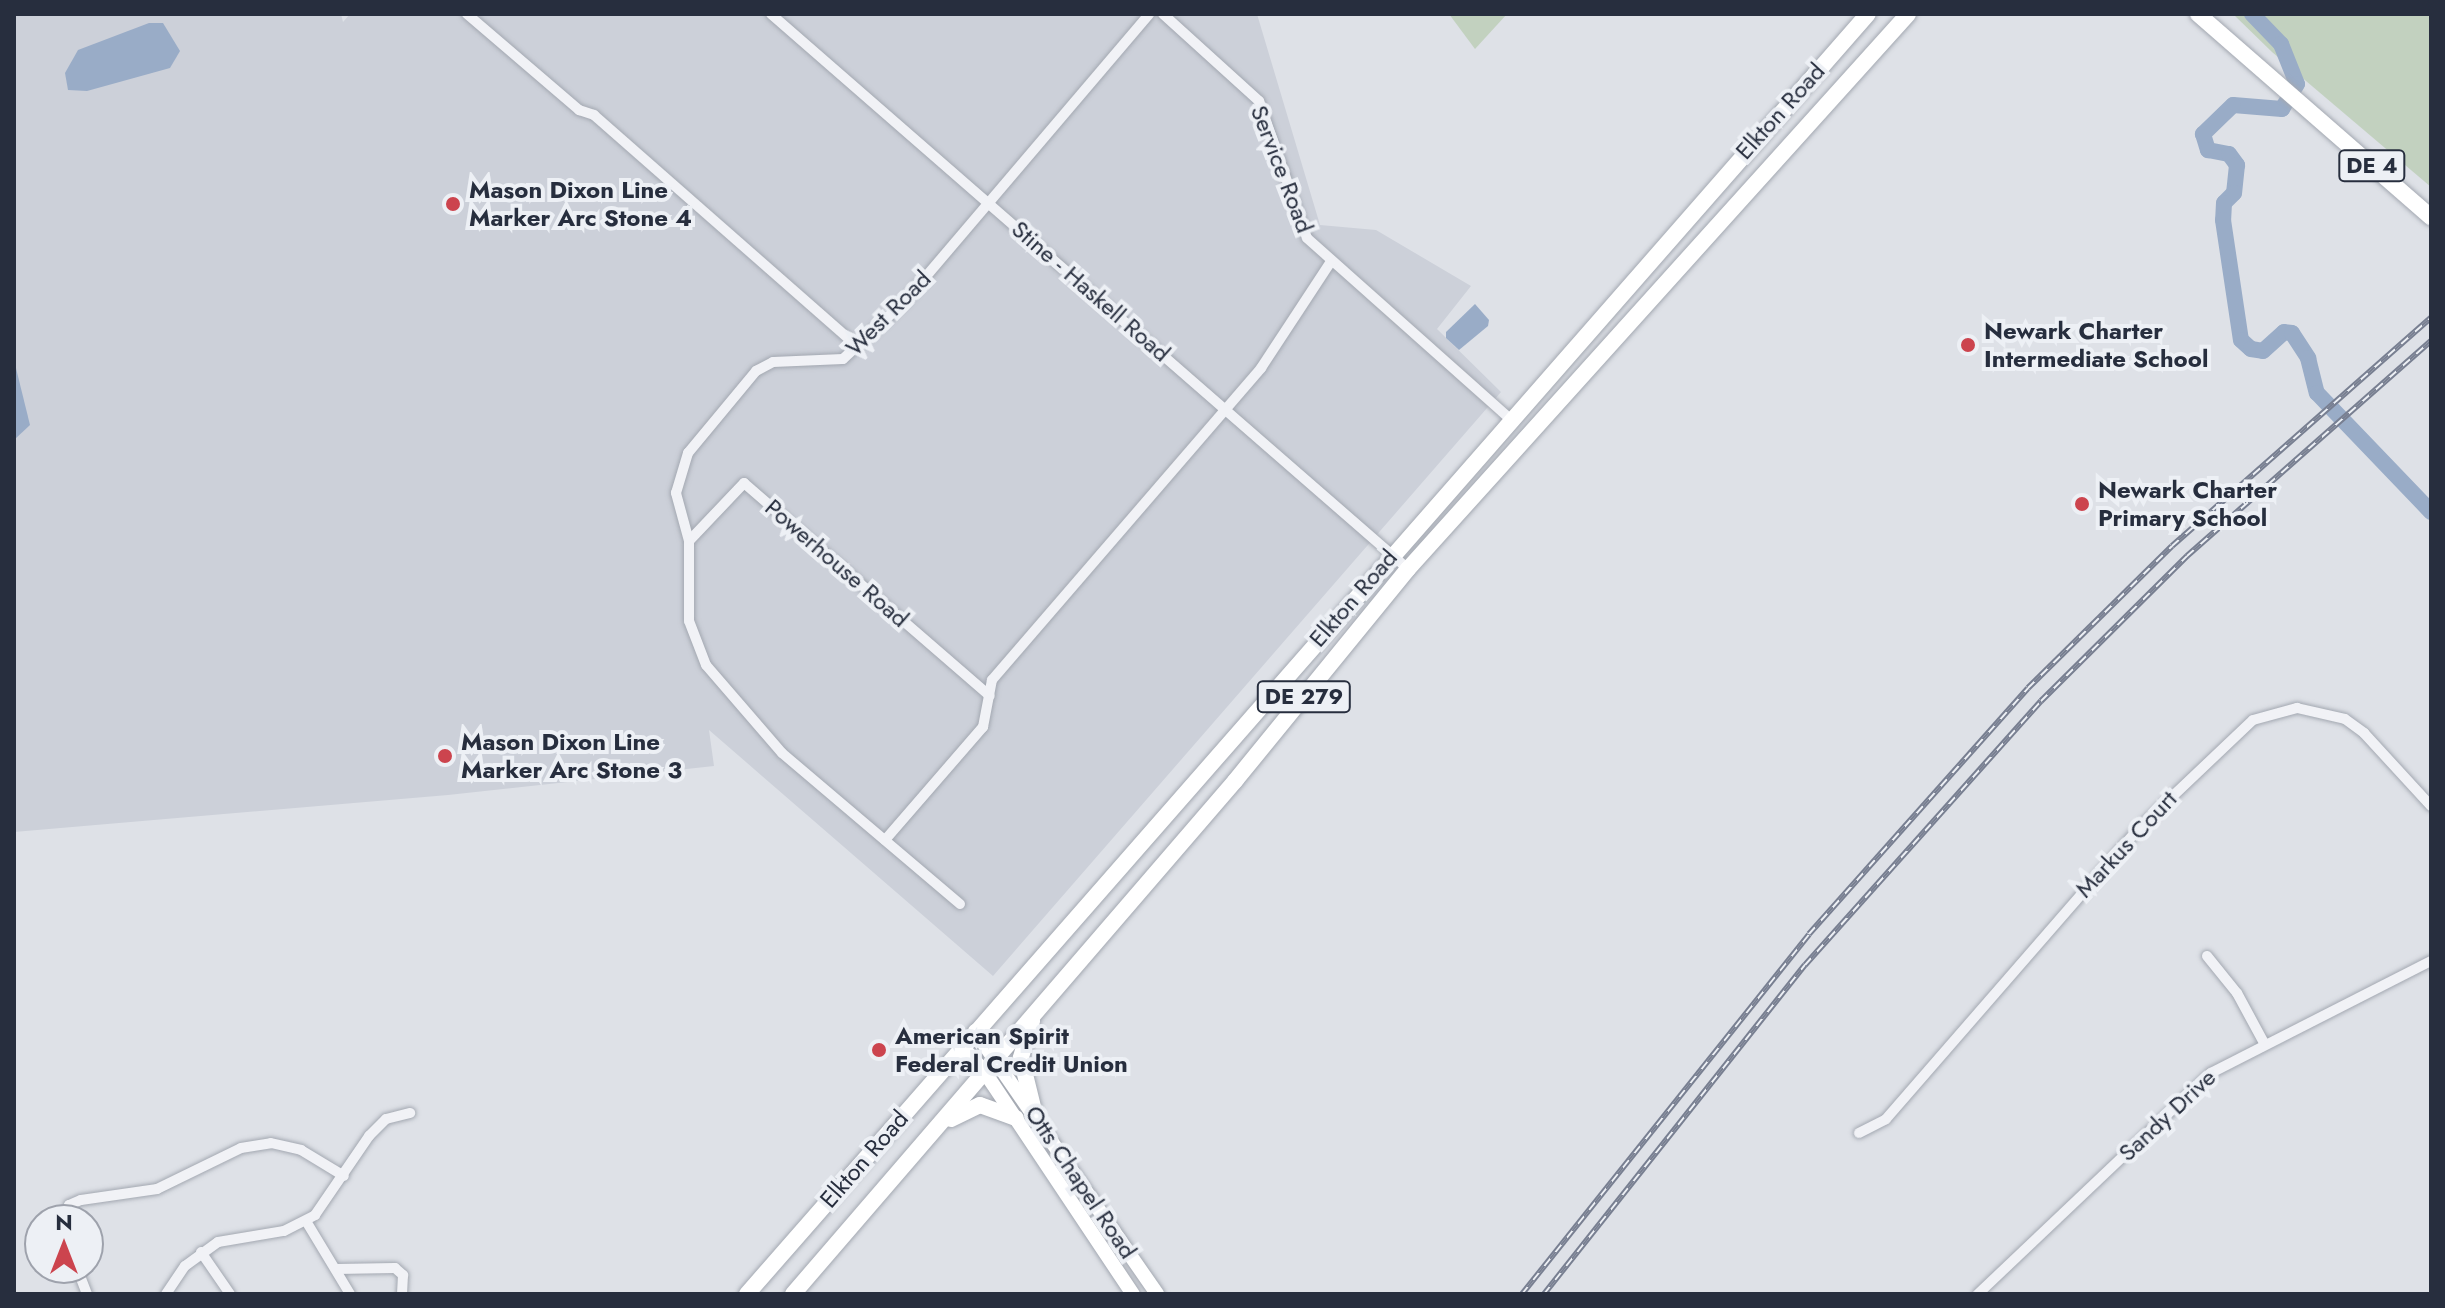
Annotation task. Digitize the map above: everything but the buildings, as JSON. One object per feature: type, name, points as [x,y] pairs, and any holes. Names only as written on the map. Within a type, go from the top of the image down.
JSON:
[{"type":"main road","name":"Elkton Road","points":[[747,1294],[1509,418],[1868,14]]},
{"type":"main road","name":"Elkton Road","points":[[793,1294],[1235,781],[1408,569],[1908,14]]},
{"type":"main road","name":"DE 4","points":[[2198,14],[2431,217]]},
{"type":"main road","points":[[1034,1111],[1021,1058],[1040,1005]]},
{"type":"main road","name":"Otts Chapel Road","points":[[975,1031],[1016,1118],[1133,1294]]},
{"type":"main road","name":"Otts Chapel Road","points":[[962,1046],[990,1064],[1034,1111],[1157,1294]]},
{"type":"main road","points":[[933,1132],[976,1106],[1016,1118]]},
{"type":"street","points":[[467,14],[579,110],[594,115],[857,346]]},
{"type":"street","name":"Stine - Haskell Road","points":[[771,14],[1320,489],[1408,569]]},
{"type":"street","name":"West Road","points":[[960,904],[782,753],[706,665],[687,607],[689,541],[676,493],[688,453],[756,371],[773,362],[843,359],[906,300],[1149,14]]},
{"type":"street","name":"Service Road","points":[[1163,14],[1259,101],[1300,224],[1330,263],[1509,418]]},
{"type":"street","points":[[885,840],[983,727],[992,680],[1226,408],[1293,325],[1330,263]]},
{"type":"street","name":"Powerhouse Road","points":[[689,541],[744,483],[990,696]]},
{"type":"street","name":"Markus Court","points":[[1859,1133],[1886,1119],[2136,831],[2253,720],[2297,708],[2345,719],[2375,743],[2431,806]]},
{"type":"street","points":[[2207,956],[2237,993],[2264,1043]]},
{"type":"street","name":"Sandy Drive","points":[[1978,1294],[2200,1082],[2264,1043],[2431,961]]},
{"type":"street","points":[[166,1294],[201,1252],[222,1241],[284,1231],[322,1210],[380,1125],[410,1113]]},
{"type":"street","points":[[71,1204],[157,1189],[241,1148],[271,1143],[301,1150],[344,1176]]},
{"type":"street","points":[[306,1221],[350,1294]]},
{"type":"street","points":[[201,1252],[230,1294]]},
{"type":"street","points":[[336,1269],[395,1268],[403,1275],[402,1294]]},
{"type":"shaded area","points":[[14,14],[341,14],[343,22],[350,14],[1257,14],[1320,225],[1376,230],[1471,286],[1437,329],[1501,392],[993,976],[709,730],[714,766],[448,795],[14,832]]},
{"type":"green space","points":[[1449,14],[1507,14],[1475,49]]},
{"type":"green space","points":[[2233,14],[2431,14],[2431,187],[2272,52]]},
{"type":"water","points":[[149,23],[163,23],[180,51],[170,68],[87,91],[68,90],[65,73],[78,50]]},
{"type":"water","points":[[1475,304],[1489,320],[1488,326],[1459,350],[1446,338],[1446,332]]},
{"type":"water","points":[[14,360],[30,425],[14,440]]},
{"type":"waterway","points":[[2252,14],[2281,44],[2297,84],[2282,109],[2233,105],[2203,134],[2208,150],[2229,154],[2237,165],[2234,193],[2224,203],[2223,220],[2241,340],[2251,349],[2263,351],[2284,332],[2292,333],[2308,358],[2317,393],[2431,512]]},
{"type":"railway","points":[[1522,1294],[1809,934],[2028,688],[2172,546],[2431,318]]},
{"type":"railway","points":[[1544,1294],[1805,965],[2041,701],[2187,556],[2431,341]]},
{"type":"place","name":"Mason Dixon Line Marker Arc Stone 4","points":[[453,204]]},
{"type":"place","name":"Newark Charter Intermediate School","points":[[1968,345]]},
{"type":"place","name":"Newark Charter Primary School","points":[[2082,504]]},
{"type":"place","name":"Mason Dixon Line Marker Arc Stone 3","points":[[445,756]]},
{"type":"place","name":"American Spirit Federal Credit Union","points":[[879,1050]]}]
